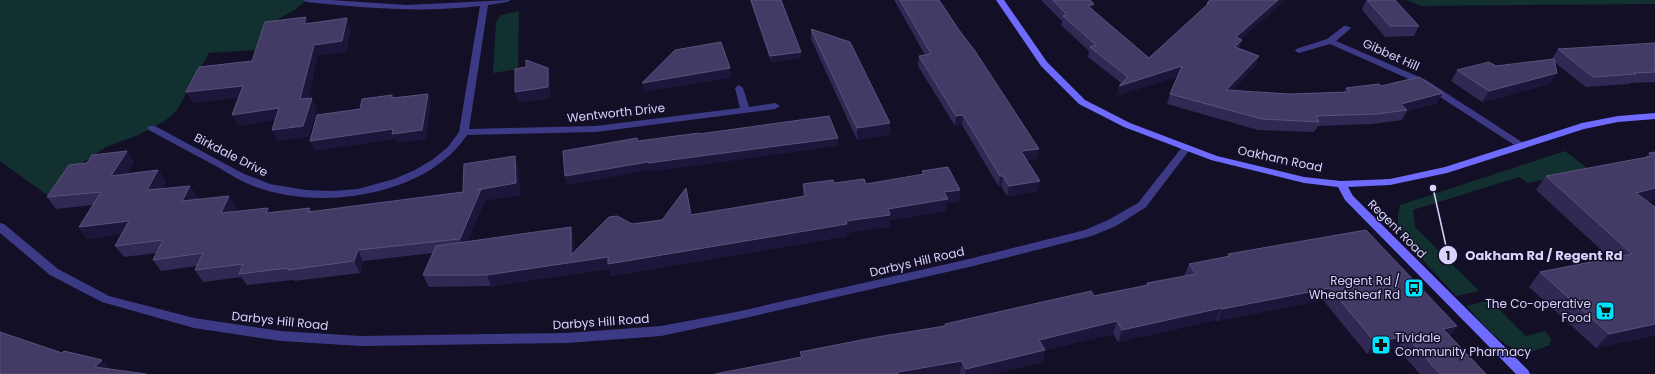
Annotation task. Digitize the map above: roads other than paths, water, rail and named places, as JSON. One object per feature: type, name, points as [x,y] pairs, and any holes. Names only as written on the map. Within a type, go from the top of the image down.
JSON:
[{"type":"street","points":[[307,0],[381,7],[410,8],[439,7],[507,0]]},
{"type":"street","name":"Oakham Road","points":[[1000,0],[1044,64],[1082,102],[1127,125],[1214,158],[1304,180],[1341,184],[1390,182],[1447,170],[1582,126],[1618,119],[1655,116]]},
{"type":"street","name":"Birkdale Drive","points":[[152,128],[237,174],[268,187],[310,194],[337,195],[363,192],[417,175],[434,165],[447,154],[458,143],[464,132],[484,3]]},
{"type":"street","points":[[1299,51],[1330,41],[1347,28]]},
{"type":"street","name":"Gibbet Hill","points":[[1330,41],[1422,82],[1522,146]]},
{"type":"street","points":[[739,88],[745,109]]},
{"type":"street","name":"Wentworth Drive","points":[[464,132],[596,129],[775,106]]},
{"type":"street","name":"Darbys Hill Road","points":[[0,227],[54,272],[106,299],[194,323],[281,336],[361,341],[567,338],[661,331],[736,316],[970,263],[1088,233],[1112,223],[1142,205],[1186,148]]},
{"type":"street","name":"Regent Road","points":[[1341,184],[1349,198],[1374,224],[1524,374]]},
{"type":"place","name":"Oakham Rd / Regent Rd","points":[[1433,188]]},
{"type":"place","name":"Regent Rd / Wheatsheaf Rd","points":[[1414,288]]},
{"type":"place","name":"The Co-operative Food","points":[[1605,311]]},
{"type":"place","name":"Tividale Community Pharmacy","points":[[1381,345]]}]
